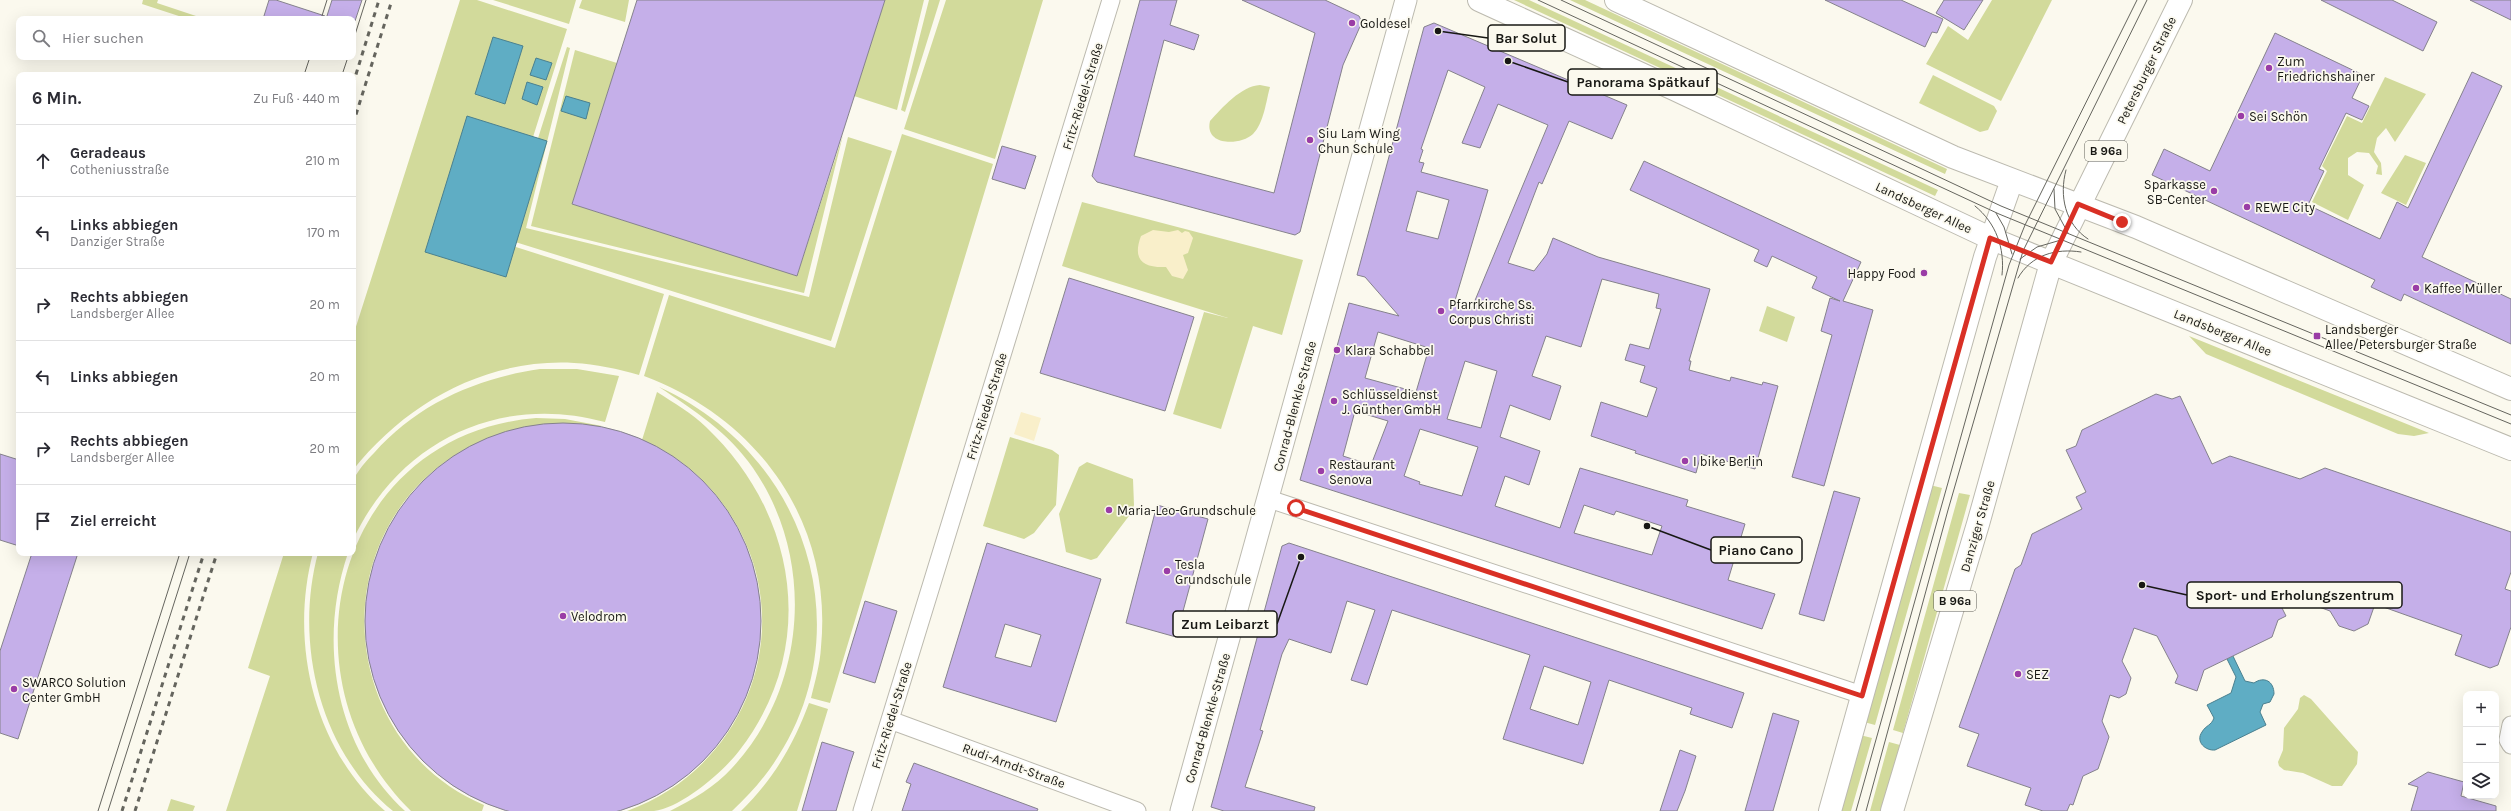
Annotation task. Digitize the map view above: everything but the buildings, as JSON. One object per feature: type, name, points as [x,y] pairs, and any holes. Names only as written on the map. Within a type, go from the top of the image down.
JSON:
[{"type":"main road","name":"Landsberger Allee","points":[[1479,0],[1674,89],[1990,238],[2511,449]]},
{"type":"main road","points":[[1616,0],[1953,157],[2136,227],[2511,389]]},
{"type":"main road","name":"Petersburger Straße","points":[[2078,204],[2180,0]]},
{"type":"main road","points":[[1830,811],[1990,238],[2012,180]]},
{"type":"main road","name":"B 96a","points":[[2051,262],[2078,204]]},
{"type":"main road","name":"Danziger Straße","points":[[1892,811],[1978,524],[2051,262]]},
{"type":"street","name":"Fritz-Riedel-Straße","points":[[862,811],[1111,0]]},
{"type":"street","name":"Conrad-Blenkle-Straße","points":[[1180,811],[1269,499],[1406,0]]},
{"type":"street","points":[[1269,499],[1862,696]]},
{"type":"street","name":"Rudi-Arndt-Straße","points":[[890,720],[1137,811]]},
{"type":"green space","points":[[143,0],[158,0],[157,3],[196,16],[179,16],[142,4]]},
{"type":"green space","points":[[460,0],[477,0],[567,29],[500,242],[664,294],[639,375],[590,364],[541,363],[510,368],[479,377],[450,390],[423,405],[398,424],[374,446],[356,467],[356,327]]},
{"type":"green space","points":[[493,0],[576,0],[569,24]]},
{"type":"green space","points":[[582,0],[629,0],[625,22],[579,8]]},
{"type":"green space","points":[[885,0],[924,0],[897,110],[854,96]]},
{"type":"green space","points":[[929,0],[940,0],[905,112],[901,110]]},
{"type":"green space","points":[[946,0],[1043,0],[995,159],[904,129]]},
{"type":"green space","points":[[1514,0],[1529,0],[1938,190],[1935,196]]},
{"type":"green space","points":[[1570,0],[1585,0],[1947,169],[1945,174]]},
{"type":"green space","points":[[1992,0],[2052,0],[2001,101],[1926,64],[1948,26],[1968,40]]},
{"type":"green space","points":[[567,47],[570,48],[526,228],[809,297],[848,137],[892,151],[831,341],[506,239]]},
{"type":"green space","points":[[575,50],[617,63],[572,204],[797,276],[843,135],[804,293],[531,226]]},
{"type":"green space","points":[[1933,75],[1994,106],[1997,111],[1988,130],[1980,132],[1919,103]]},
{"type":"green space","points":[[2385,77],[2426,94],[2395,142],[2386,128],[2377,138],[2374,152],[2381,163],[2382,175],[2376,174],[2378,166],[2369,153],[2357,152],[2348,158],[2348,175],[2364,185],[2348,220],[2312,202],[2327,171],[2322,166],[2347,116],[2362,123]]},
{"type":"green space","points":[[1260,85],[1270,87],[1260,124],[1253,134],[1240,141],[1232,142],[1218,139],[1212,135],[1210,121],[1220,110],[1239,93],[1253,86]]},
{"type":"green space","points":[[902,134],[993,164],[830,703],[811,698],[821,647],[822,602],[815,558],[801,518],[780,481],[754,448],[722,419],[685,395],[644,376],[669,295],[835,348]]},
{"type":"green space","points":[[2405,155],[2426,163],[2406,205],[2381,193]]},
{"type":"green space","points":[[1082,202],[1303,260],[1282,335],[1253,326],[1221,429],[1173,414],[1204,312],[1228,318],[1062,266]]},
{"type":"green space","points":[[1767,306],[1795,317],[1787,342],[1759,331]]},
{"type":"green space","points":[[2189,336],[2429,433],[2414,436],[2398,434],[2206,354]]},
{"type":"green space","points":[[540,369],[577,369],[619,376],[605,422],[566,415],[528,414],[491,420],[457,433],[425,452],[397,476],[373,505],[356,535],[356,476],[366,462],[391,436],[409,420],[450,396],[494,379]]},
{"type":"green space","points":[[659,387],[717,422],[763,468],[795,521],[813,580],[816,641],[805,701],[777,759],[732,811],[670,811],[711,787],[725,775],[757,736],[776,700],[788,661],[794,622],[794,582],[787,542],[773,504],[744,455],[710,423]]},
{"type":"green space","points":[[657,392],[689,413],[706,427],[737,462],[761,500],[778,541],[787,583],[788,626],[781,669],[764,711],[739,751],[723,769],[701,788],[676,803],[654,811],[627,811],[670,790],[706,760],[733,724],[752,684],[761,640],[760,595],[749,551],[726,508],[709,487],[689,468],[667,452],[642,440]]},
{"type":"green space","points":[[536,418],[565,419],[602,426],[595,427],[552,424],[522,428],[493,436],[465,449],[452,457],[410,494],[382,539],[367,589],[365,640],[376,691],[400,737],[436,776],[484,805],[482,811],[411,811],[369,757],[345,696],[338,633],[347,571],[354,556],[356,556],[356,551],[372,515],[413,468],[467,434]]},
{"type":"green space","points":[[1010,437],[1052,450],[1059,455],[1056,505],[1034,533],[1024,539],[983,526]]},
{"type":"green space","points":[[1087,462],[1133,479],[1134,505],[1132,512],[1097,558],[1091,560],[1066,552],[1059,514],[1079,467]]},
{"type":"green space","points":[[1930,485],[1942,488],[1875,725],[1864,722]]},
{"type":"green space","points":[[1959,493],[1970,495],[1903,733],[1893,730]]},
{"type":"green space","points":[[283,556],[312,556],[306,587],[304,623],[307,658],[313,692],[325,726],[340,757],[361,786],[385,811],[226,811],[270,676],[248,668]]},
{"type":"green space","points":[[317,556],[347,556],[339,587],[334,621],[334,656],[339,691],[348,724],[362,756],[381,785],[405,811],[393,811],[368,786],[347,758],[330,726],[319,693],[312,658],[309,622],[311,587]]},
{"type":"green space","points":[[2304,695],[2311,699],[2358,752],[2357,764],[2342,786],[2332,786],[2303,773],[2284,770],[2279,766],[2278,762],[2283,750],[2284,728],[2298,709],[2300,698]]},
{"type":"green space","points":[[809,703],[828,709],[797,811],[741,811],[773,774],[797,733]]},
{"type":"green space","points":[[1860,735],[1872,738],[1851,811],[1839,811]]},
{"type":"green space","points":[[1889,742],[1900,745],[1882,811],[1870,811]]},
{"type":"green space","points":[[171,799],[195,806],[193,811],[167,811]]},
{"type":"sand","points":[[1153,230],[1169,232],[1178,230],[1182,233],[1185,231],[1189,232],[1193,238],[1188,253],[1183,255],[1188,270],[1183,279],[1172,276],[1166,267],[1151,266],[1146,264],[1139,257],[1138,251],[1141,236]]},
{"type":"sand","points":[[1021,412],[1041,418],[1034,441],[1014,434]]},
{"type":"water","points":[[493,37],[523,46],[505,104],[475,94]]},
{"type":"water","points":[[536,58],[552,63],[546,80],[530,75]]},
{"type":"water","points":[[527,82],[543,87],[537,105],[522,99]]},
{"type":"water","points":[[566,96],[590,103],[586,119],[561,111]]},
{"type":"water","points":[[467,116],[547,141],[506,277],[425,252]]},
{"type":"water","points":[[2232,654],[2245,681],[2254,683],[2261,680],[2268,681],[2274,690],[2274,694],[2270,702],[2263,704],[2260,712],[2266,725],[2215,750],[2212,750],[2202,745],[2200,736],[2214,718],[2207,705],[2231,693],[2236,677],[2226,657]]},
{"type":"tram line","points":[[322,16],[327,0]]},
{"type":"tram line","points":[[356,32],[366,0]]},
{"type":"tram line","points":[[1538,0],[1999,214],[2511,424]]},
{"type":"tram line","points":[[1561,0],[2001,206],[2511,415]]},
{"type":"tram line","points":[[1856,811],[2009,265],[2025,225],[2137,0]]},
{"type":"tram line","points":[[1866,811],[1948,510],[2023,251],[2147,0]]},
{"type":"tram line","points":[[305,72],[309,60]]},
{"type":"tram line","points":[[343,72],[347,60]]},
{"type":"tram line","points":[[2066,170],[2063,190],[2066,209],[2074,226],[2088,239]]},
{"type":"tram line","points":[[2054,189],[2055,209],[2068,233]]},
{"type":"tram line","points":[[1975,206],[1994,228],[1998,237],[2002,255],[2002,275]]},
{"type":"tram line","points":[[1996,213],[2004,227],[2012,254]]},
{"type":"tram line","points":[[2020,259],[2037,247],[2061,240]]},
{"type":"tram line","points":[[2018,278],[2023,270],[2030,264],[2045,255],[2062,251],[2081,252]]},
{"type":"tram line","points":[[98,811],[179,556]]},
{"type":"tram line","points":[[108,811],[189,556]]},
{"type":"railway","points":[[356,74],[379,0]]},
{"type":"railway","points":[[356,114],[392,0]]},
{"type":"railway","points":[[122,811],[203,556]]},
{"type":"railway","points":[[135,811],[216,556]]},
{"type":"place","name":"Goldesel","points":[[1352,23]]},
{"type":"place","name":"Bar Solut","points":[[1438,31]]},
{"type":"place","name":"Panorama Spätkauf","points":[[1508,61]]},
{"type":"place","name":"Zum Friedrichshainer","points":[[2269,68]]},
{"type":"place","name":"Sei Schön","points":[[2241,116]]},
{"type":"place","name":"Siu Lam Wing Chun Schule","points":[[1310,140]]},
{"type":"place","name":"Sparkasse SB-Center","points":[[2214,191]]},
{"type":"place","name":"REWE City","points":[[2247,207]]},
{"type":"place","name":"Happy Food","points":[[1924,273]]},
{"type":"place","name":"Kaffee Müller","points":[[2416,288]]},
{"type":"place","name":"Pfarrkirche Ss. Corpus Christi","points":[[1441,311]]},
{"type":"place","name":"Landsberger Allee/Petersburger Straße","points":[[2317,336]]},
{"type":"place","name":"Klara Schabbel","points":[[1337,350]]},
{"type":"place","name":"Schlüsseldienst J. Günther GmbH","points":[[1334,401]]},
{"type":"place","name":"I bike Berlin","points":[[1685,461]]},
{"type":"place","name":"Restaurant Senova","points":[[1321,471]]},
{"type":"place","name":"Maria-Leo-Grundschule","points":[[1109,510]]},
{"type":"place","name":"Piano Cano","points":[[1647,526]]},
{"type":"place","name":"Zum Leibarzt","points":[[1301,557]]},
{"type":"place","name":"Tesla Grundschule","points":[[1167,571]]},
{"type":"place","name":"Sport- und Erholungszentrum","points":[[2142,585]]},
{"type":"place","name":"Velodrom","points":[[563,616]]},
{"type":"place","name":"SEZ","points":[[2018,674]]},
{"type":"place","name":"SWARCO Solution Center GmbH","points":[[14,689]]},
{"type":"route","points":[[1296,508],[1862,696],[1990,238],[2051,262],[2078,204],[2122,222]]}]
